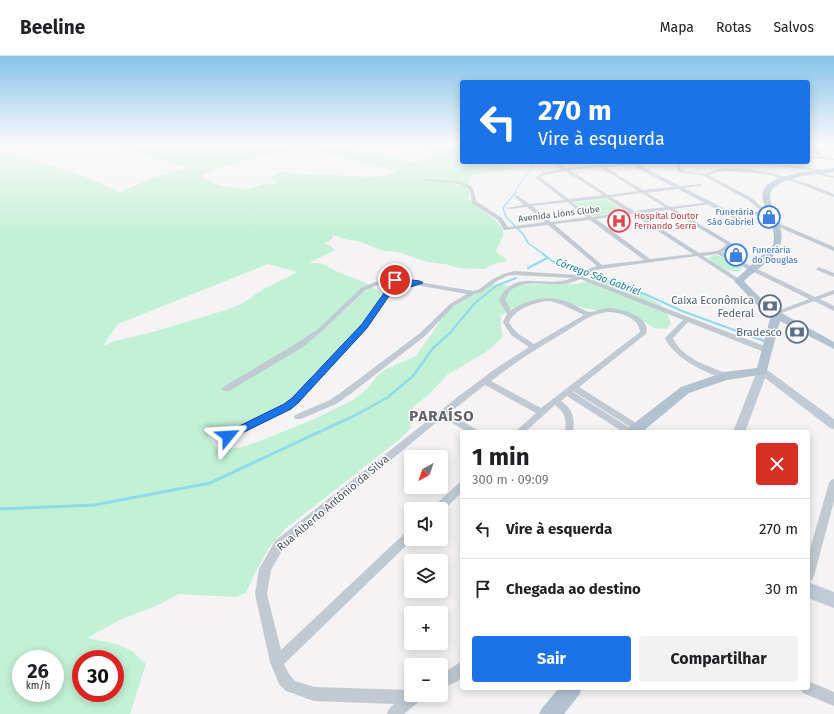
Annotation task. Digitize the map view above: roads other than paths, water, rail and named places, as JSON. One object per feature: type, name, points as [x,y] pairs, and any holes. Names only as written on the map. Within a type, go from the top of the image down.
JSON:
[{"type":"main road","points":[[803,175],[773,183],[766,190],[768,213],[776,224],[778,233],[777,245],[739,281],[755,298],[777,313],[834,346]]},
{"type":"main road","points":[[635,430],[685,390],[725,376],[763,368],[777,313]]},
{"type":"main road","points":[[550,714],[570,690]]},
{"type":"street","points":[[539,175],[537,178],[648,260]]},
{"type":"street","points":[[573,175],[739,281]]},
{"type":"street","points":[[510,314],[502,300],[504,294],[510,287],[526,282],[566,282],[602,267],[718,252],[726,248],[729,244],[672,208],[614,175]]},
{"type":"street","points":[[657,175],[750,225]]},
{"type":"street","points":[[705,175],[750,200],[768,213]]},
{"type":"street","points":[[773,175],[789,178],[834,196]]},
{"type":"street","name":"Avenida Lions Clube","points":[[424,180],[468,185],[471,188],[474,202],[500,219],[506,229],[710,203]]},
{"type":"street","points":[[508,208],[699,185]]},
{"type":"street","points":[[517,196],[602,267]]},
{"type":"street","points":[[726,212],[768,213]]},
{"type":"street","points":[[776,224],[834,250]]},
{"type":"street","points":[[718,252],[834,309]]},
{"type":"street","points":[[819,268],[834,275]]},
{"type":"street","points":[[298,417],[333,402],[346,393],[422,335],[432,326],[447,308],[473,293],[480,291],[495,280],[505,275],[514,273],[530,272],[583,274],[687,319],[767,350]]},
{"type":"street","points":[[226,389],[300,345],[320,330],[369,286],[395,280],[473,293]]},
{"type":"street","points":[[228,436],[291,404],[365,326],[386,294],[398,288],[420,283]]},
{"type":"street","points":[[777,313],[834,292]]},
{"type":"street","points":[[534,347],[514,334],[508,327],[506,322],[510,314],[529,303],[548,299],[567,303],[590,315]]},
{"type":"street","name":"Rua Alberto Antônio da Silva","points":[[404,696],[314,694],[291,686],[284,679],[277,662],[261,594],[265,569],[279,545],[443,413],[485,381],[534,347],[590,315],[601,311],[620,311],[632,316],[640,322],[644,328],[644,333],[570,389],[521,430]]},
{"type":"street","points":[[687,319],[669,338],[670,344],[683,356],[725,376]]},
{"type":"street","points":[[740,430],[763,368],[834,425]]},
{"type":"street","points":[[485,381],[541,412]]},
{"type":"street","points":[[570,389],[632,430]]},
{"type":"street","points":[[555,401],[564,407],[569,414],[571,420],[569,430]]},
{"type":"street","points":[[443,413],[471,430]]},
{"type":"street","points":[[810,569],[834,483]]},
{"type":"street","points":[[445,502],[460,488]]},
{"type":"street","points":[[277,662],[404,541]]},
{"type":"street","points":[[810,591],[834,600]]},
{"type":"street","points":[[448,678],[460,670]]},
{"type":"street","points":[[810,689],[834,699]]},
{"type":"street","points":[[394,714],[407,702]]},
{"type":"waterway","name":"Córrego São Gabriel","points":[[515,193],[527,175]]},
{"type":"waterway","name":"Córrego São Gabriel","points":[[516,192],[503,208],[506,217],[523,234],[528,243],[545,255]]},
{"type":"waterway","name":"Córrego São Gabriel","points":[[543,254],[552,261],[647,295],[682,311],[745,334]]},
{"type":"waterway","points":[[528,268],[547,258]]},
{"type":"waterway","points":[[449,334],[475,303],[496,286],[516,278]]},
{"type":"waterway","name":"Córrego São Gabriel","points":[[742,333],[765,341]]},
{"type":"waterway","points":[[317,433],[356,415],[388,397],[413,376],[433,348],[449,334]]},
{"type":"waterway","points":[[0,509],[94,505],[210,483],[319,432]]},
{"type":"place","name":"Funerária São Gabriel","points":[[769,217]]},
{"type":"place","name":"Hospital Doutor Fernando Serra","points":[[619,221]]},
{"type":"place","name":"Funerária do Douglas","points":[[736,255]]},
{"type":"place","name":"Caixa Econômica Federal","points":[[770,306]]},
{"type":"place","name":"Bradesco","points":[[797,332]]},
{"type":"district","name":"PARAÍSO","points":[[442,416]]}]
